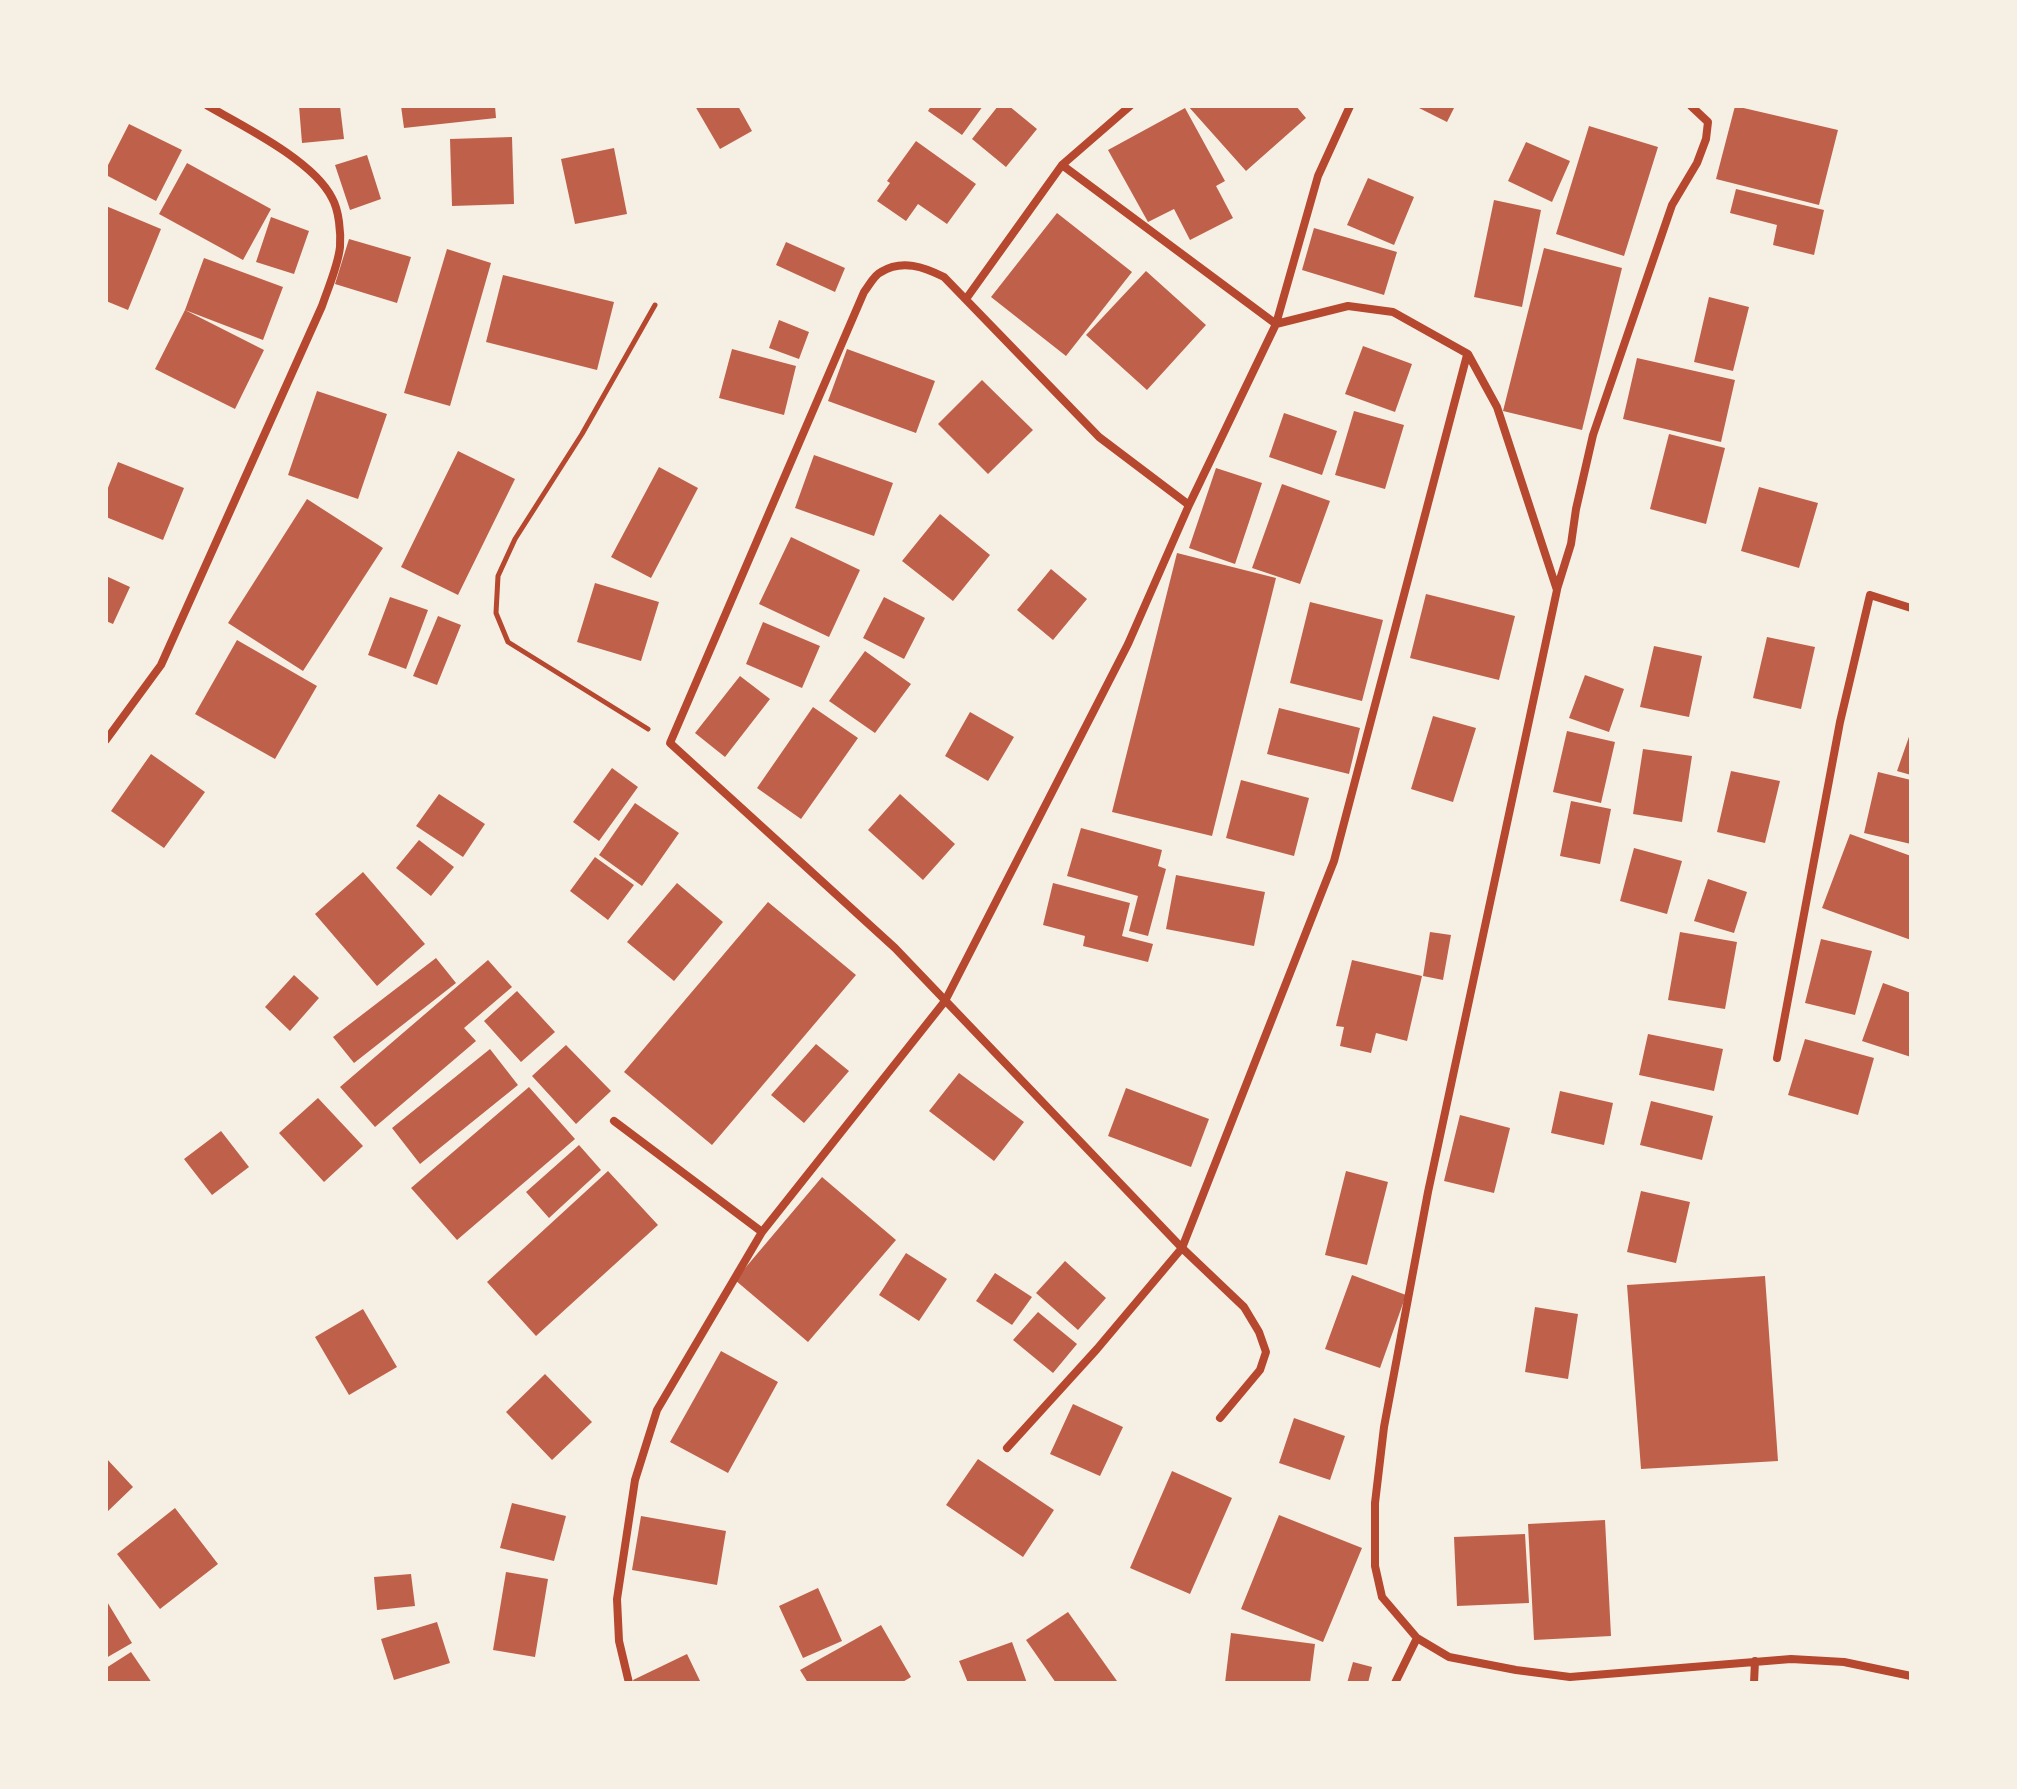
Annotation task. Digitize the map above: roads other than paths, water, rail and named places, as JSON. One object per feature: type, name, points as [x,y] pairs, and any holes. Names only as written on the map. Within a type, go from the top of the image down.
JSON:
[{"type":"street","points":[[106,740],[161,665],[322,306],[340,247],[332,197],[312,172],[267,140],[208,106]]},
{"type":"street","points":[[966,299],[1062,165],[1130,106]]},
{"type":"street","points":[[629,1683],[619,1641],[617,1599],[635,1480],[657,1410],[762,1232],[945,1001],[1128,644],[1189,505],[1276,324],[1318,176],[1350,106]]},
{"type":"street","points":[[1691,106],[1708,122],[1706,139],[1697,163],[1672,205],[1598,421],[1576,509],[1571,544],[1557,590],[1428,1192],[1384,1427],[1375,1503],[1375,1566],[1382,1597],[1417,1638],[1449,1657],[1570,1677],[1791,1659],[1844,1662],[1911,1676]]},
{"type":"street","points":[[1062,165],[1276,324]]},
{"type":"street","points":[[1189,505],[1099,437],[944,277],[921,266],[899,266],[879,272],[864,292],[793,452],[670,743],[895,948],[1182,1248],[1244,1307],[1259,1332],[1266,1352],[1260,1370],[1220,1418]]},
{"type":"street","points":[[1276,324],[1348,306],[1393,312],[1468,354],[1497,407],[1557,590]]},
{"type":"street","points":[[1007,1448],[1097,1349],[1182,1248],[1334,861],[1468,354]]},
{"type":"street","points":[[1777,1058],[1840,722],[1870,595],[1911,608]]},
{"type":"street","points":[[614,1121],[762,1232]]},
{"type":"street","points":[[1395,1683],[1417,1638]]},
{"type":"street","points":[[1754,1683],[1755,1661]]}]
